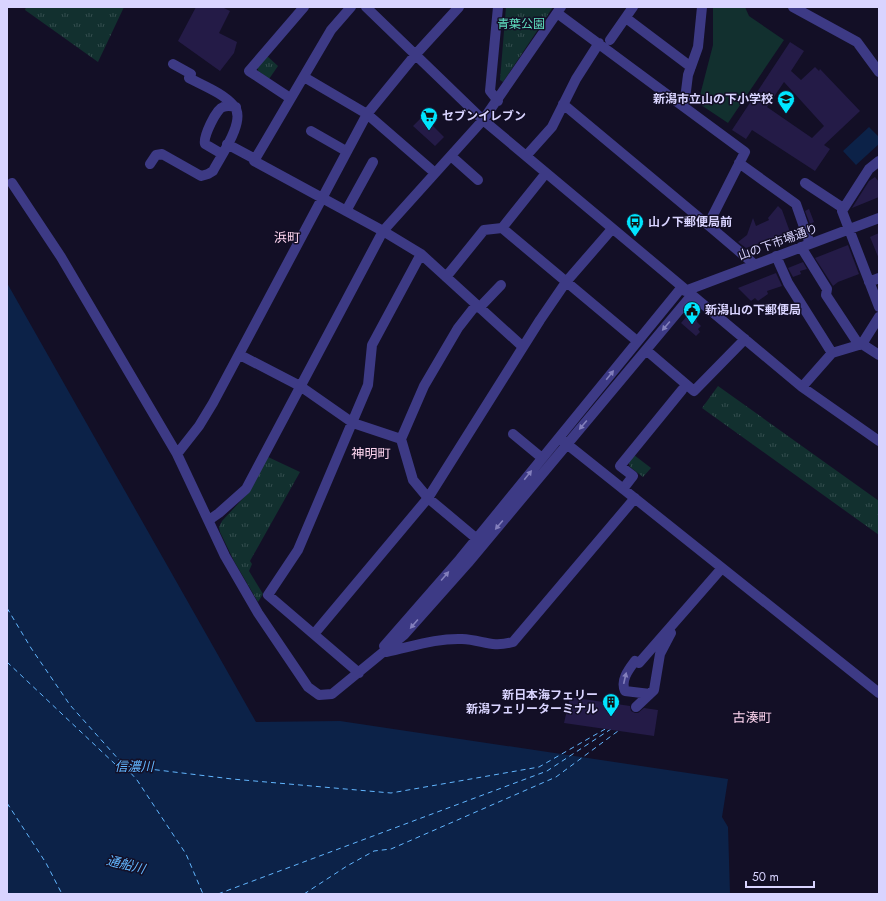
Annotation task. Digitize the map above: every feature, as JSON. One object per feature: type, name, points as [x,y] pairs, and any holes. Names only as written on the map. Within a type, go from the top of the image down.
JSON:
[{"type":"street","points":[[290,98],[249,71],[304,7]]},
{"type":"street","points":[[255,159],[331,30],[351,7]]},
{"type":"street","points":[[366,7],[483,120],[802,387],[879,441]]},
{"type":"street","points":[[177,454],[199,426],[240,355],[346,151],[367,114],[416,54],[459,7]]},
{"type":"street","points":[[498,7],[490,91],[498,101]]},
{"type":"street","points":[[610,40],[633,7]]},
{"type":"street","points":[[684,107],[688,75],[698,47],[702,7]]},
{"type":"street","points":[[793,7],[857,42],[879,72]]},
{"type":"street","points":[[209,520],[219,514],[246,489],[383,231],[483,120],[498,101],[559,10],[599,43],[745,152],[708,225]]},
{"type":"street","points":[[626,18],[691,67]]},
{"type":"street","points":[[526,156],[552,127],[576,79],[599,43]]},
{"type":"street","points":[[150,164],[156,155],[162,154],[201,176],[205,176],[213,171],[236,129],[238,117],[236,107],[222,96],[189,78],[191,74],[173,64]]},
{"type":"street","points":[[304,77],[367,114],[435,173]]},
{"type":"street","points":[[564,104],[754,264]]},
{"type":"street","points":[[222,154],[206,144],[204,137],[220,109],[226,106],[236,107]]},
{"type":"street","points":[[311,131],[346,151]]},
{"type":"street","points":[[228,144],[255,159],[254,161],[383,231],[421,254],[523,347]]},
{"type":"street","points":[[451,156],[478,180]]},
{"type":"street","points":[[879,161],[868,169],[842,211],[849,229],[874,280],[879,307]]},
{"type":"street","points":[[346,211],[373,162]]},
{"type":"street","points":[[739,163],[796,204],[805,246],[827,289],[826,295],[860,344],[879,355]]},
{"type":"street","points":[[446,277],[484,230],[502,228],[546,173]]},
{"type":"street","points":[[12,183],[61,258],[177,454],[225,556],[258,613],[308,687],[319,695],[332,694],[362,671],[404,635],[646,350],[686,291]]},
{"type":"street","points":[[805,183],[843,208]]},
{"type":"street","name":"山の下市場通り","points":[[686,291],[879,218]]},
{"type":"street","points":[[502,228],[637,341]]},
{"type":"street","points":[[314,634],[428,498],[523,347],[566,282],[612,229]]},
{"type":"street","points":[[362,671],[314,634],[268,595],[298,550],[368,385],[372,345],[421,254]]},
{"type":"street","points":[[776,256],[788,283],[832,353]]},
{"type":"street","points":[[477,539],[428,498],[413,480],[401,439],[424,386],[458,328],[500,285]]},
{"type":"street","points":[[362,671],[477,539],[637,341],[686,291]]},
{"type":"street","points":[[802,387],[832,353],[860,344],[879,317]]},
{"type":"street","points":[[646,350],[694,391],[745,339]]},
{"type":"street","points":[[240,355],[300,386],[353,422],[401,439]]},
{"type":"street","points":[[623,489],[633,476],[620,466],[682,390]]},
{"type":"street","points":[[513,434],[542,458]]},
{"type":"street","points":[[559,437],[879,693]]},
{"type":"street","points":[[384,652],[426,642],[462,639],[499,646],[513,642],[635,498]]},
{"type":"street","points":[[650,694],[625,691],[624,684],[626,672],[635,661],[639,663],[722,568]]},
{"type":"street","points":[[636,707],[654,690],[660,654],[676,622]]},
{"type":"green space","points":[[26,7],[124,7],[98,62],[25,10]]},
{"type":"green space","name":"青葉公園","points":[[506,7],[553,7],[503,82],[500,80]]},
{"type":"green space","points":[[713,7],[745,7],[749,16],[784,40],[728,123],[698,103],[713,45]]},
{"type":"green space","points":[[267,56],[278,66],[269,79],[258,71],[258,67]]},
{"type":"green space","points":[[718,386],[879,501],[879,535],[702,408]]},
{"type":"green space","points":[[634,455],[651,468],[643,477],[630,467],[629,462]]},
{"type":"green space","points":[[268,457],[300,472],[250,561],[252,564],[249,571],[263,594],[258,602],[234,561],[219,527],[222,521],[249,492]]},
{"type":"water","points":[[869,127],[879,137],[879,144],[856,165],[843,151]]},
{"type":"water","name":"信濃川","points":[[7,283],[256,722],[340,721],[728,779],[722,817],[728,827],[730,894],[7,894]]},
{"type":"building","points":[[196,7],[222,7],[230,11],[219,33],[237,42],[234,53],[220,71],[178,41]]},
{"type":"building","points":[[790,42],[804,51],[791,71],[801,80],[815,67],[819,71],[820,69],[860,111],[824,145],[830,149],[815,171],[752,130],[746,139],[732,130]],"holes":[[[784,82],[824,126],[812,138],[767,107]]]},
{"type":"building","name":"セブンイレブン","points":[[423,116],[444,137],[435,146],[413,126]]},
{"type":"building","points":[[875,177],[879,182],[879,197],[852,208],[869,181]]},
{"type":"building","points":[[778,206],[782,210],[790,232],[746,248],[738,242],[747,235],[753,218],[756,226],[769,220],[768,218]]},
{"type":"building","points":[[809,209],[814,222],[810,224],[805,211]]},
{"type":"building","points":[[879,233],[879,259],[870,237]]},
{"type":"building","points":[[848,245],[859,274],[838,282],[833,286],[815,258]]},
{"type":"building","points":[[803,262],[807,269],[800,271],[801,274],[793,277],[788,268]]},
{"type":"building","points":[[776,273],[782,286],[767,291],[768,294],[758,301],[755,298],[751,301],[738,288]]},
{"type":"building","points":[[696,315],[697,322],[701,326],[698,329],[700,332],[696,336],[681,323],[687,316]]},
{"type":"building","name":"新日本海フェリー 新潟フェリーターミナル","points":[[570,697],[630,706],[631,711],[635,713],[638,713],[644,708],[658,710],[654,736],[564,723]]},
{"type":"ferry route","points":[[7,608],[31,648],[70,705],[137,780],[186,854],[203,894]]},
{"type":"ferry route","points":[[7,662],[116,765],[232,779],[391,793],[539,767],[607,728]]},
{"type":"ferry route","points":[[218,894],[547,771],[611,729]]},
{"type":"ferry route","points":[[304,894],[347,866],[374,851],[391,849],[556,777],[618,731]]},
{"type":"ferry route","points":[[7,803],[46,863],[62,894]]},
{"type":"place","name":"新潟市立山の下小学校","points":[[786,114]]},
{"type":"place","name":"セブンイレブン","points":[[429,131]]},
{"type":"place","name":"山ノ下郵便局前","points":[[635,237]]},
{"type":"place","name":"新潟山の下郵便局","points":[[692,325]]},
{"type":"place","name":"新日本海フェリー 新潟フェリーターミナル","points":[[611,717]]},
{"type":"district","name":"浜町","points":[[287,237]]},
{"type":"district","name":"神明町","points":[[371,453]]},
{"type":"district","name":"古湊町","points":[[752,717]]},
{"type":"water label","name":"通船川","points":[[126,864]]}]
